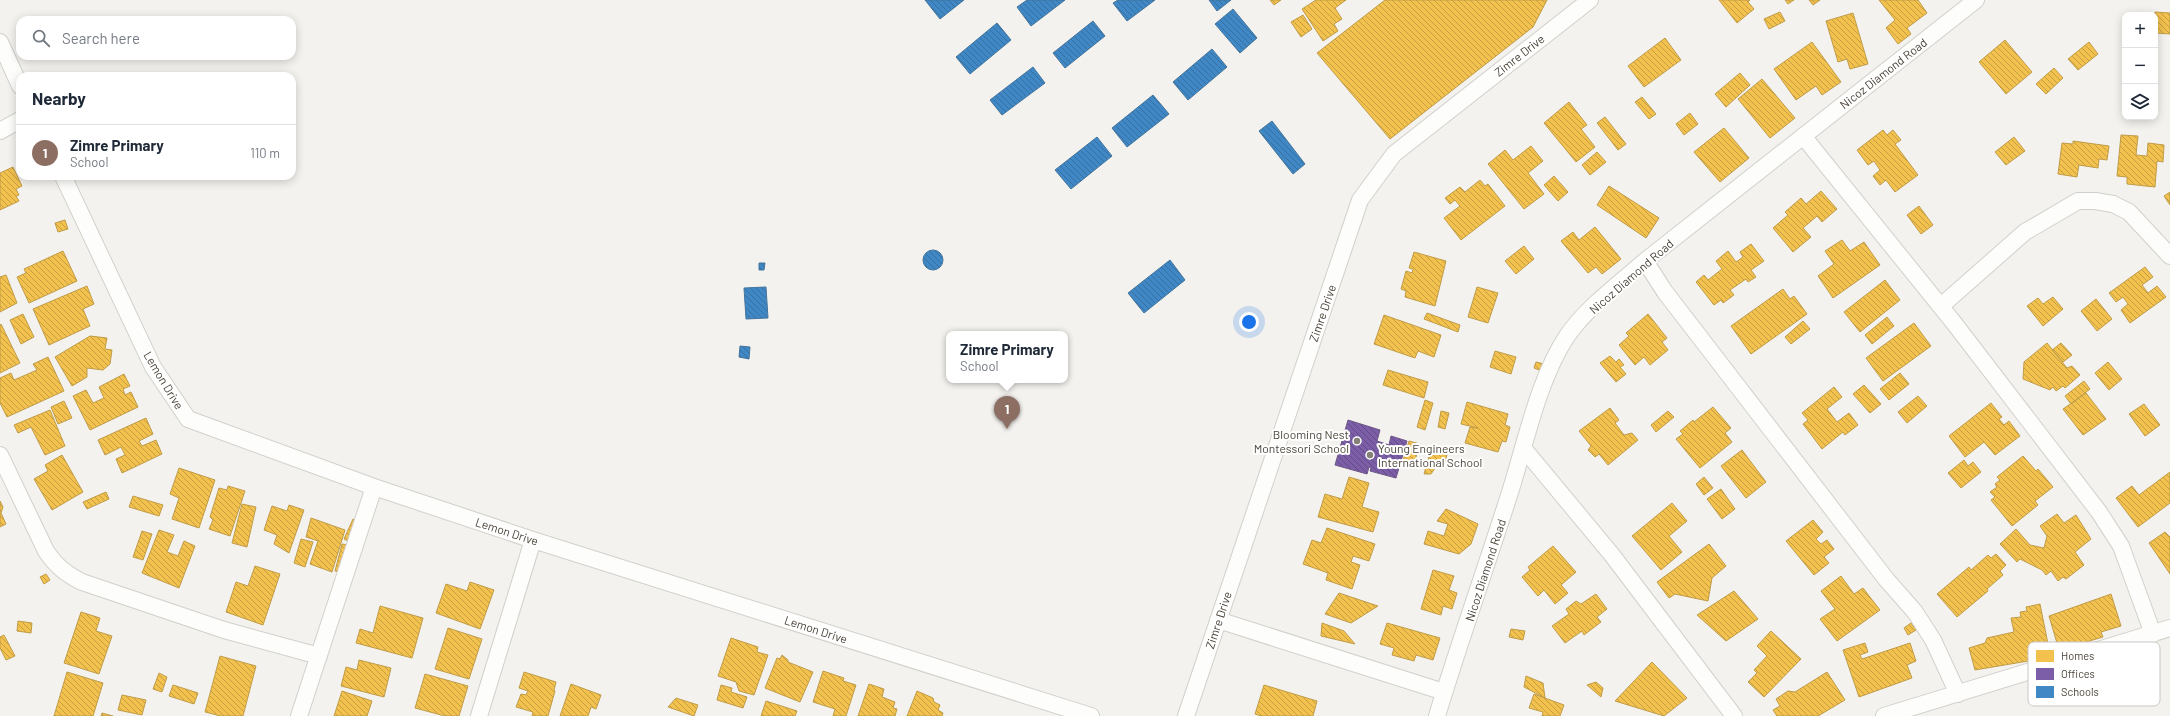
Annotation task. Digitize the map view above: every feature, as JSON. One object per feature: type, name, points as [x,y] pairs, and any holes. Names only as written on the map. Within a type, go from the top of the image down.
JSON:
[{"type":"street","name":"Zimre Drive","points":[[1186,716],[1360,200],[1394,154],[1573,5],[1590,0]]},
{"type":"street","name":"Nicoz Diamond Road","points":[[1437,716],[1552,363],[1568,336],[1599,301],[1645,261],[1803,136],[1968,2]]},
{"type":"street","points":[[0,42],[16,77]]},
{"type":"street","points":[[0,130],[16,122]]},
{"type":"street","points":[[1803,136],[1941,306],[2114,535],[2121,546],[2139,591],[2153,634]]},
{"type":"street","name":"Lemon Drive","points":[[65,180],[154,367],[188,419],[374,487],[533,540],[1091,716]]},
{"type":"street","points":[[1941,306],[2025,232],[2078,201],[2095,200],[2113,204],[2129,212],[2170,256]]},
{"type":"street","points":[[1645,261],[1665,292],[1711,352],[1886,579],[1915,612],[1933,640],[1958,694]]},
{"type":"street","points":[[1524,449],[1612,555],[1734,716]]},
{"type":"street","points":[[0,455],[46,551],[53,563],[66,574],[82,582],[224,630],[318,656]]},
{"type":"street","points":[[299,716],[374,487]]},
{"type":"street","points":[[479,716],[533,540]]},
{"type":"street","points":[[1218,620],[1444,692]]},
{"type":"street","points":[[2127,642],[2170,628]]},
{"type":"street","points":[[1884,716],[2028,672]]},
{"type":"building: Homes","points":[[1270,0],[1281,0],[1274,5]]},
{"type":"building: Homes","points":[[1316,0],[1346,0],[1335,8],[1342,19],[1334,24],[1338,31],[1323,41],[1302,9]]},
{"type":"building: Homes","points":[[1385,0],[1547,0],[1533,27],[1390,139],[1317,53]]},
{"type":"building: Homes","points":[[1719,0],[1750,0],[1748,2],[1754,9],[1737,23]]},
{"type":"building: Homes","points":[[1785,0],[1794,0],[1788,4]]},
{"type":"building: Homes","points":[[1809,0],[1820,0],[1813,5]]},
{"type":"building: Homes","points":[[1879,0],[1918,0],[1927,13],[1907,28],[1911,34],[1898,44],[1886,28],[1895,20]]},
{"type":"building: Homes","points":[[1780,12],[1785,21],[1769,29],[1764,19]]},
{"type":"building: Homes","points":[[2158,12],[2170,13],[2170,34],[2158,33]]},
{"type":"building: Homes","points":[[1853,13],[1868,64],[1850,69],[1847,59],[1838,62],[1826,21]]},
{"type":"building: Homes","points":[[1303,15],[1312,29],[1301,37],[1291,22]]},
{"type":"building: Homes","points":[[1665,38],[1681,60],[1644,87],[1628,66]]},
{"type":"building: Homes","points":[[2005,40],[2032,72],[2006,94],[1979,62]]},
{"type":"building: Homes","points":[[1812,42],[1841,82],[1822,95],[1816,86],[1796,100],[1774,69]]},
{"type":"building: Homes","points":[[2089,42],[2098,54],[2078,70],[2068,59]]},
{"type":"building: Homes","points":[[2054,68],[2063,78],[2046,94],[2036,84]]},
{"type":"building: Homes","points":[[1740,73],[1750,85],[1726,107],[1715,94]]},
{"type":"building: Homes","points":[[1762,79],[1795,118],[1770,138],[1738,99]]},
{"type":"building: Homes","points":[[1642,97],[1656,114],[1649,119],[1635,102]]},
{"type":"building: Homes","points":[[1569,102],[1587,125],[1581,129],[1595,147],[1576,162],[1544,123]]},
{"type":"building: Homes","points":[[1690,113],[1698,124],[1684,135],[1676,124]]},
{"type":"building: Homes","points":[[1605,117],[1626,144],[1618,150],[1597,123]]},
{"type":"building: Homes","points":[[1724,128],[1749,158],[1720,182],[1694,152]]},
{"type":"building: Homes","points":[[1883,130],[1887,135],[1893,130],[1901,140],[1895,144],[1918,175],[1895,192],[1886,180],[1880,185],[1873,176],[1880,170],[1874,161],[1868,165],[1857,150]]},
{"type":"building: Homes","points":[[2121,135],[2138,136],[2136,155],[2147,156],[2148,143],[2164,145],[2163,162],[2157,161],[2155,187],[2127,184],[2127,177],[2117,176]]},
{"type":"building: Homes","points":[[2014,137],[2025,151],[2006,165],[1995,152]]},
{"type":"building: Homes","points":[[2073,141],[2109,146],[2107,160],[2099,159],[2098,168],[2079,165],[2077,177],[2058,174],[2062,143],[2073,144]]},
{"type":"building: Homes","points":[[1531,146],[1543,161],[1528,173],[1544,194],[1524,209],[1488,164],[1505,150],[1513,160]]},
{"type":"building: Homes","points":[[1597,152],[1606,162],[1590,175],[1582,165]]},
{"type":"building: Homes","points":[[13,167],[16,173],[16,180],[19,180],[22,186],[16,189],[19,195],[16,196],[19,201],[0,210],[0,173]]},
{"type":"building: Homes","points":[[1554,176],[1568,192],[1558,201],[1544,185]]},
{"type":"building: Homes","points":[[1480,180],[1485,186],[1488,184],[1505,206],[1461,240],[1444,218],[1460,206],[1455,200],[1450,204],[1445,198],[1460,187],[1465,192]]},
{"type":"building: Homes","points":[[1609,186],[1659,218],[1646,238],[1597,205]]},
{"type":"building: Homes","points":[[1821,191],[1837,209],[1822,222],[1817,216],[1803,228],[1811,237],[1793,252],[1773,228],[1788,215],[1785,212],[1801,198],[1806,204]]},
{"type":"building: Homes","points":[[2170,192],[2170,205],[2164,196]]},
{"type":"building: Homes","points":[[1919,206],[1933,225],[1921,234],[1907,215]]},
{"type":"building: Homes","points":[[65,220],[68,229],[58,232],[55,223]]},
{"type":"building: Homes","points":[[1595,227],[1621,259],[1602,274],[1596,267],[1588,273],[1561,241],[1573,232],[1579,240]]},
{"type":"building: Homes","points":[[1842,240],[1850,251],[1864,242],[1880,265],[1833,298],[1818,276],[1834,264],[1825,251]]},
{"type":"building: Homes","points":[[1751,244],[1764,261],[1751,270],[1756,277],[1748,282],[1746,279],[1730,290],[1734,295],[1723,303],[1721,300],[1714,305],[1696,282],[1704,275],[1708,280],[1722,269],[1716,261],[1728,251],[1736,262],[1743,257],[1740,252]]},
{"type":"building: Homes","points":[[1524,246],[1534,259],[1516,274],[1505,261]]},
{"type":"building: Homes","points":[[63,251],[77,281],[29,303],[17,277],[26,273],[24,269]]},
{"type":"building: Homes","points":[[1414,252],[1446,261],[1435,306],[1405,297],[1406,291],[1401,289],[1406,271],[1412,273],[1413,269],[1409,268]]},
{"type":"building: Homes","points":[[2145,267],[2153,277],[2142,285],[2148,293],[2157,286],[2166,297],[2130,323],[2121,310],[2128,304],[2123,297],[2116,302],[2109,293]]},
{"type":"building: Homes","points":[[6,275],[17,303],[0,312],[0,277]]},
{"type":"building: Homes","points":[[1885,280],[1900,300],[1860,332],[1844,312]]},
{"type":"building: Homes","points":[[87,286],[94,304],[83,309],[90,326],[49,345],[33,309]]},
{"type":"building: Homes","points":[[1477,287],[1498,293],[1488,323],[1468,317]]},
{"type":"building: Homes","points":[[1783,289],[1790,299],[1794,296],[1807,314],[1751,354],[1731,326]]},
{"type":"building: Homes","points":[[2053,297],[2063,309],[2043,326],[2027,306],[2038,298],[2043,304]]},
{"type":"building: Homes","points":[[2096,299],[2112,319],[2097,331],[2081,311]]},
{"type":"building: Homes","points":[[1427,313],[1460,325],[1458,332],[1424,319]]},
{"type":"building: Homes","points":[[23,314],[34,337],[21,344],[10,320]]},
{"type":"building: Homes","points":[[1648,314],[1667,338],[1662,342],[1668,350],[1650,365],[1644,357],[1635,365],[1619,345],[1629,336],[1626,333]]},
{"type":"building: Homes","points":[[1384,315],[1441,335],[1434,357],[1418,351],[1415,358],[1374,344]]},
{"type":"building: Homes","points":[[1887,317],[1894,326],[1872,344],[1865,335]]},
{"type":"building: Homes","points":[[1803,321],[1810,329],[1791,344],[1785,337]]},
{"type":"building: Homes","points":[[1914,323],[1931,346],[1883,381],[1866,358]]},
{"type":"building: Homes","points":[[1,324],[20,363],[0,373],[0,325]]},
{"type":"building: Homes","points":[[90,336],[107,338],[105,349],[112,350],[110,364],[103,370],[87,368],[87,377],[72,386],[55,357]]},
{"type":"building: Homes","points":[[2047,343],[2067,368],[2072,366],[2080,375],[2065,388],[2063,386],[2056,391],[2053,387],[2050,390],[2023,379],[2024,362]]},
{"type":"building: Homes","points":[[2061,343],[2072,355],[2063,362],[2052,350]]},
{"type":"building: Homes","points":[[1495,351],[1516,357],[1511,374],[1490,367]]},
{"type":"building: Homes","points":[[1610,356],[1616,362],[1619,359],[1624,365],[1620,367],[1626,374],[1616,382],[1600,363]]},
{"type":"building: Homes","points":[[48,357],[64,391],[7,417],[0,403],[0,378],[11,373],[14,380],[37,370],[33,364]]},
{"type":"building: Homes","points":[[1536,362],[1544,364],[1542,371],[1534,368]]},
{"type":"building: Homes","points":[[2108,362],[2122,379],[2109,390],[2095,373]]},
{"type":"building: Homes","points":[[1388,370],[1428,382],[1424,398],[1383,385]]},
{"type":"building: Homes","points":[[1900,373],[1909,384],[1889,400],[1880,389]]},
{"type":"building: Homes","points":[[124,374],[130,386],[123,389],[125,395],[131,392],[138,407],[90,430],[73,396],[86,390],[93,403],[104,398],[99,387]]},
{"type":"building: Homes","points":[[2084,381],[2090,389],[2071,404],[2065,396]]},
{"type":"building: Homes","points":[[1864,385],[1881,404],[1870,413],[1853,394]]},
{"type":"building: Homes","points":[[1834,387],[1842,397],[1827,409],[1837,422],[1849,413],[1858,425],[1845,435],[1843,432],[1822,449],[1803,424],[1808,420],[1802,413]]},
{"type":"building: Homes","points":[[2086,393],[2106,419],[2083,435],[2063,409]]},
{"type":"building: Homes","points":[[1918,396],[1927,406],[1907,423],[1898,412]]},
{"type":"building: Homes","points":[[1425,400],[1433,403],[1425,430],[1417,427]]},
{"type":"building: Homes","points":[[64,401],[72,418],[58,424],[51,407]]},
{"type":"building: Homes","points":[[1467,402],[1508,414],[1505,425],[1510,427],[1506,442],[1502,441],[1498,452],[1465,443],[1470,427],[1478,428],[1461,424]]},
{"type":"building: Homes","points":[[1991,403],[2002,417],[1999,419],[2004,425],[2009,421],[2020,436],[1995,455],[1984,442],[1965,457],[1949,436]]},
{"type":"building: Homes","points":[[2144,404],[2160,425],[2145,436],[2129,414]]},
{"type":"building: Homes","points":[[1713,407],[1731,428],[1725,433],[1732,442],[1700,468],[1676,439],[1683,434],[1680,431],[1693,420],[1694,422]]},
{"type":"building: Homes","points":[[1610,408],[1619,420],[1615,423],[1624,435],[1632,433],[1638,440],[1608,465],[1599,454],[1595,457],[1588,450],[1591,446],[1579,431]]},
{"type":"building: Homes","points":[[50,410],[65,446],[45,455],[31,427],[18,433],[14,425]]},
{"type":"building: Homes","points":[[1441,411],[1449,413],[1445,429],[1438,427]]},
{"type":"building: Homes","points":[[1668,411],[1674,417],[1656,432],[1651,425]]},
{"type":"building: Homes","points":[[146,418],[153,434],[139,441],[142,446],[156,440],[162,454],[122,473],[116,459],[125,455],[121,447],[105,455],[98,440]]},
{"type":"building: Homes","points":[[1409,441],[1420,444],[1413,467],[1402,464]]},
{"type":"building: Homes","points":[[1432,446],[1448,451],[1445,462],[1440,461],[1431,474],[1424,474]]},
{"type":"building: Homes","points":[[1742,450],[1766,482],[1746,498],[1721,466]]},
{"type":"building: Homes","points":[[62,455],[83,492],[52,510],[34,479],[48,471],[45,465]]},
{"type":"building: Homes","points":[[2023,456],[2036,471],[2038,469],[2053,487],[2035,501],[2038,505],[2012,526],[1991,500],[1995,497],[1990,492],[1997,487],[1995,484],[2000,480],[1997,477]]},
{"type":"building: Homes","points":[[1964,460],[1968,466],[1973,462],[1981,472],[1961,488],[1948,473]]},
{"type":"building: Homes","points":[[179,468],[215,480],[199,528],[172,519],[179,498],[170,494]]},
{"type":"building: Homes","points":[[2170,472],[2170,503],[2138,527],[2116,498],[2132,486],[2139,495]]},
{"type":"building: Homes","points":[[1349,477],[1369,483],[1362,507],[1379,512],[1373,532],[1318,517],[1325,494],[1342,499]]},
{"type":"building: Homes","points":[[1704,477],[1713,488],[1704,495],[1696,484]]},
{"type":"building: Homes","points":[[228,486],[245,491],[230,536],[209,529],[213,520],[210,517],[219,488],[227,490]]},
{"type":"building: Homes","points":[[1721,489],[1735,509],[1722,519],[1707,499]]},
{"type":"building: Homes","points":[[106,492],[109,499],[87,509],[83,502]]},
{"type":"building: Homes","points":[[133,496],[163,505],[159,516],[129,507]]},
{"type":"building: Homes","points":[[0,501],[3,507],[1,513],[6,524],[0,527]]},
{"type":"building: Homes","points":[[1672,503],[1687,521],[1669,536],[1682,552],[1661,570],[1632,536]]},
{"type":"building: Homes","points":[[242,504],[256,507],[247,547],[232,543]]},
{"type":"building: Homes","points":[[289,505],[304,510],[289,553],[274,544],[277,535],[264,530],[272,506],[287,511]]},
{"type":"building: Homes","points":[[1446,509],[1478,524],[1471,544],[1459,554],[1424,544],[1428,531],[1444,536],[1448,524],[1437,521]]},
{"type":"building: Homes","points":[[2057,514],[2064,523],[2076,515],[2091,539],[2075,552],[2084,565],[2066,579],[2063,577],[2058,581],[2051,571],[2046,575],[2042,570],[2020,559],[2017,562],[2000,544],[2016,529],[2030,545],[2044,548],[2047,536],[2040,526]]},
{"type":"building: Homes","points":[[311,518],[345,530],[332,572],[310,564],[318,541],[306,537]]},
{"type":"building: Homes","points":[[353,519],[359,522],[350,542],[344,539]]},
{"type":"building: Homes","points":[[1813,520],[1823,532],[1816,539],[1821,544],[1827,540],[1834,549],[1824,557],[1829,563],[1814,575],[1786,541]]},
{"type":"building: Homes","points":[[1327,528],[1375,544],[1369,561],[1353,556],[1351,562],[1360,565],[1352,589],[1326,580],[1328,573],[1303,564],[1312,540],[1321,543]]},
{"type":"building: Homes","points":[[159,530],[174,535],[167,552],[178,556],[184,541],[195,546],[179,588],[142,573]]},
{"type":"building: Homes","points":[[142,531],[152,534],[143,560],[133,557]]},
{"type":"building: Homes","points":[[2165,532],[2170,537],[2170,574],[2149,543]]},
{"type":"building: Homes","points":[[301,539],[313,542],[305,567],[294,563]]},
{"type":"building: Homes","points":[[342,544],[348,545],[341,572],[335,571]]},
{"type":"building: Homes","points":[[1709,544],[1726,566],[1712,578],[1708,601],[1675,594],[1669,598],[1657,582]]},
{"type":"building: Homes","points":[[1553,546],[1576,572],[1561,585],[1568,593],[1555,604],[1544,590],[1538,596],[1522,577],[1530,570],[1528,567]]},
{"type":"building: Homes","points":[[1996,554],[2006,565],[2000,571],[2003,575],[1987,589],[1988,591],[1957,617],[1937,594],[1969,567],[1971,570],[1988,555],[1991,558]]},
{"type":"building: Homes","points":[[255,566],[280,574],[263,625],[226,612],[236,582],[248,586]]},
{"type":"building: Homes","points":[[1433,570],[1454,576],[1449,590],[1457,593],[1452,609],[1443,606],[1441,615],[1421,609]]},
{"type":"building: Homes","points":[[46,574],[50,580],[44,584],[40,577]]},
{"type":"building: Homes","points":[[1841,576],[1854,594],[1863,588],[1880,610],[1837,641],[1820,619],[1835,609],[1821,591]]},
{"type":"building: Homes","points":[[470,582],[494,590],[480,629],[436,613],[446,584],[467,591]]},
{"type":"building: Homes","points":[[1734,591],[1758,619],[1726,641],[1697,615]]},
{"type":"building: Homes","points":[[1339,593],[1378,606],[1351,623],[1325,614]]},
{"type":"building: Homes","points":[[1596,594],[1607,609],[1597,617],[1601,622],[1584,635],[1582,631],[1565,643],[1552,626],[1569,614],[1566,609],[1576,601],[1581,604]]},
{"type":"building: Homes","points":[[2111,594],[2121,626],[2101,632],[2103,637],[2086,642],[2057,642],[2049,616]]},
{"type":"building: Homes","points":[[2040,604],[2048,642],[2028,642],[2028,661],[1975,670],[1969,648],[1985,643],[1987,638],[2014,632],[2011,618],[2021,617],[2020,612],[2027,611],[2026,607]]},
{"type":"building: Homes","points":[[380,606],[423,618],[412,658],[356,643],[360,629],[373,633]]},
{"type":"building: Homes","points":[[81,612],[100,618],[96,631],[112,636],[99,674],[64,663]]},
{"type":"building: Homes","points":[[18,621],[32,623],[31,633],[17,631]]},
{"type":"building: Homes","points":[[1322,623],[1344,631],[1355,644],[1321,636]]},
{"type":"building: Homes","points":[[1387,623],[1440,638],[1433,660],[1416,655],[1414,661],[1392,655],[1394,648],[1380,644]]},
{"type":"building: Homes","points":[[1911,623],[1916,630],[1908,635],[1904,628]]},
{"type":"building: Homes","points":[[448,628],[482,639],[469,679],[435,669]]},
{"type":"building: Homes","points":[[1511,629],[1525,631],[1523,640],[1509,637]]},
{"type":"building: Homes","points":[[1771,631],[1801,659],[1764,697],[1748,682],[1757,673],[1754,670],[1767,656],[1757,646]]},
{"type":"building: Homes","points":[[4,635],[15,656],[6,660],[0,648],[0,637]]},
{"type":"building: Homes","points":[[731,638],[758,647],[757,652],[768,655],[754,695],[739,691],[736,682],[718,676]]},
{"type":"building: Homes","points":[[1865,643],[1868,652],[1860,655],[1862,659],[1910,643],[1916,661],[1907,665],[1912,678],[1859,697],[1843,650]]},
{"type":"building: Homes","points":[[782,655],[788,660],[788,662],[813,672],[800,702],[765,688],[777,658],[780,659]]},
{"type":"building: Homes","points":[[220,656],[256,666],[243,716],[221,716],[205,712]]},
{"type":"building: Homes","points":[[359,660],[391,668],[384,697],[341,686],[346,667],[357,670]]},
{"type":"building: Homes","points":[[1652,662],[1687,698],[1664,716],[1615,701]]},
{"type":"building: Homes","points":[[823,671],[844,678],[843,681],[856,685],[846,716],[833,716],[835,709],[813,702]]},
{"type":"building: Homes","points":[[67,672],[103,683],[93,716],[54,716]]},
{"type":"building: Homes","points":[[524,672],[556,682],[548,716],[532,716],[533,712],[516,707],[521,694],[526,695],[528,691],[519,688]]},
{"type":"building: Homes","points":[[1827,672],[1845,700],[1818,716],[1777,716],[1773,710],[1780,706],[1776,699],[1788,691],[1795,692]]},
{"type":"building: Homes","points":[[159,673],[167,677],[162,692],[153,689]]},
{"type":"building: Homes","points":[[425,674],[468,686],[459,716],[445,716],[415,708]]},
{"type":"building: Homes","points":[[1526,676],[1543,683],[1545,698],[1524,687]]},
{"type":"building: Homes","points":[[1596,682],[1603,688],[1601,697],[1587,685]]},
{"type":"building: Homes","points":[[571,684],[601,695],[596,709],[591,707],[588,716],[560,716]]},
{"type":"building: Homes","points":[[869,684],[884,689],[882,697],[895,702],[893,708],[897,709],[895,716],[858,716]]},
{"type":"building: Homes","points":[[173,685],[198,693],[194,704],[169,696]]},
{"type":"building: Homes","points":[[721,685],[732,688],[731,692],[747,697],[743,708],[717,700]]},
{"type":"building: Homes","points":[[1264,685],[1317,701],[1313,716],[1261,716],[1255,714]]},
{"type":"building: Homes","points":[[342,691],[372,701],[367,716],[334,716]]},
{"type":"building: Homes","points":[[917,691],[933,698],[934,702],[940,705],[938,710],[943,713],[942,716],[907,716]]},
{"type":"building: Homes","points":[[1534,694],[1564,705],[1560,716],[1542,716],[1543,712],[1529,708]]},
{"type":"building: Homes","points":[[122,695],[146,700],[142,715],[118,710]]},
{"type":"building: Homes","points":[[676,698],[698,705],[694,716],[668,707]]},
{"type":"building: Homes","points":[[766,701],[797,711],[795,716],[761,716]]},
{"type":"building: Homes","points":[[102,713],[113,716],[101,716]]},
{"type":"building: Offices","name":"Young Engineers International School","points":[[1348,420],[1380,430],[1377,441],[1389,445],[1391,436],[1407,441],[1396,478],[1370,471],[1371,468],[1369,467],[1367,474],[1335,465]]},
{"type":"building: Schools","points":[[925,0],[964,0],[940,19]]},
{"type":"building: Schools","points":[[1027,0],[1065,0],[1031,26],[1017,7]]},
{"type":"building: Schools","points":[[1118,0],[1155,0],[1127,21],[1113,3]]},
{"type":"building: Schools","points":[[1209,0],[1231,0],[1217,11]]},
{"type":"building: Schools","points":[[1233,9],[1257,38],[1240,53],[1215,24]]},
{"type":"building: Schools","points":[[1093,21],[1105,36],[1065,68],[1053,53]]},
{"type":"building: Schools","points":[[997,23],[1011,40],[970,74],[956,57]]},
{"type":"building: Schools","points":[[1212,49],[1227,67],[1188,100],[1173,82]]},
{"type":"building: Schools","points":[[1033,67],[1045,83],[1002,115],[990,100]]},
{"type":"building: Schools","points":[[1153,95],[1169,114],[1127,147],[1112,128]]},
{"type":"building: Schools","points":[[1272,121],[1305,164],[1293,174],[1259,131]]},
{"type":"building: Schools","points":[[1097,137],[1112,156],[1071,189],[1055,170]]},
{"type":"building: Schools","points":[[933,250],[940,253],[943,260],[940,267],[933,270],[926,267],[923,260],[926,253]]},
{"type":"building: Schools","points":[[1170,260],[1185,280],[1144,313],[1128,293]]},
{"type":"building: Schools","points":[[759,263],[765,263],[764,270],[759,270]]},
{"type":"building: Schools","points":[[766,287],[768,318],[746,319],[744,288]]},
{"type":"building: Schools","points":[[740,346],[750,347],[749,359],[739,357]]},
{"type":"place","name":"Zimre Primary","points":[[1007,429]]},
{"type":"place","name":"Blooming Nest Montessori School","points":[[1357,441]]},
{"type":"place","name":"Young Engineers International School","points":[[1370,455]]}]
